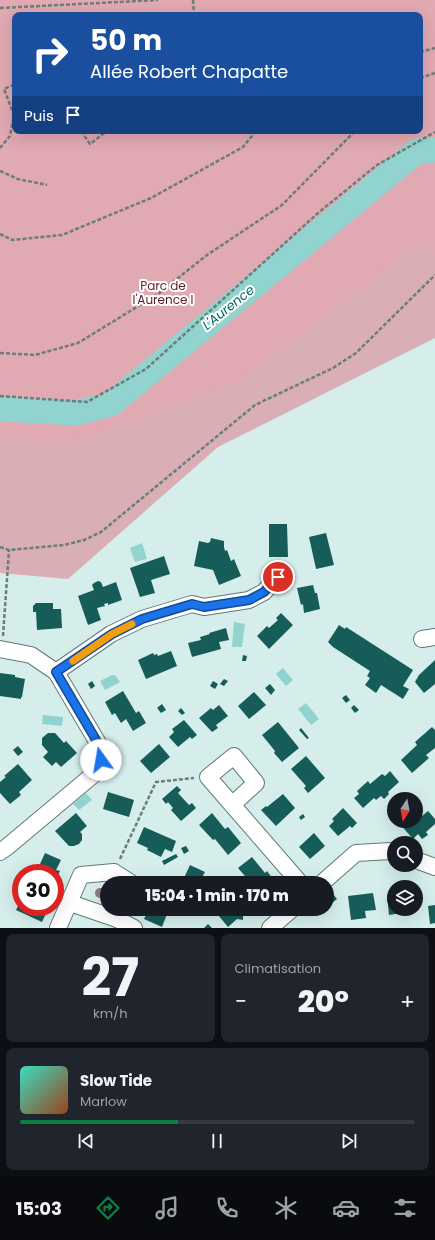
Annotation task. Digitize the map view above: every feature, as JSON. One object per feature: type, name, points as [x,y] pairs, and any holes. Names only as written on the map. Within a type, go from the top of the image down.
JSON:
[{"type":"street","points":[[56,672],[112,634],[142,619],[192,604],[204,607],[249,600],[264,592],[278,577]]},
{"type":"street","points":[[0,852],[100,769],[102,750],[56,672],[31,656],[1,648]]},
{"type":"street","points":[[232,805],[256,783],[234,756],[208,777],[232,805],[294,876]]},
{"type":"street","points":[[330,876],[356,853],[387,851]]},
{"type":"street","points":[[423,863],[435,867]]},
{"type":"street","points":[[58,928],[81,875],[114,872],[120,876]]},
{"type":"street","points":[[70,903],[100,910]]},
{"type":"street","points":[[121,916],[134,928]]},
{"type":"street","points":[[270,928],[284,916]]},
{"type":"path","points":[[0,8],[158,0]]},
{"type":"path","points":[[193,0],[194,12]]},
{"type":"path","points":[[423,51],[435,48]]},
{"type":"path","points":[[423,77],[435,73]]},
{"type":"path","points":[[12,85],[4,89],[12,110]]},
{"type":"path","points":[[0,148],[10,136],[12,129]]},
{"type":"path","points":[[0,396],[87,402],[146,368],[330,203],[377,165],[435,132]]},
{"type":"path","points":[[83,134],[90,144],[104,134]]},
{"type":"path","points":[[0,234],[12,240],[62,235],[151,198],[243,147],[254,134]]},
{"type":"path","points":[[0,353],[35,355],[78,343],[158,294],[207,255],[282,206],[352,134]]},
{"type":"path","points":[[0,171],[18,179],[47,185]]},
{"type":"path","points":[[0,547],[9,550],[64,545],[84,540],[101,532],[255,406],[333,368],[356,353],[435,275]]},
{"type":"path","points":[[1,648],[9,550]]},
{"type":"path","points":[[114,872],[156,782],[208,777]]},
{"type":"green space","name":"Parc de l'Aurence I","points":[[0,0],[435,0],[435,338],[218,447],[68,579],[0,573]]},
{"type":"green space","name":"Parc de l'Aurence I","points":[[0,0],[435,0],[435,254],[419,244],[236,384],[65,445],[0,435]]},
{"type":"water","points":[[142,543],[147,559],[135,562],[130,548]]},
{"type":"water","points":[[234,622],[245,624],[242,647],[232,647]]},
{"type":"water","points":[[283,668],[293,680],[286,686],[276,674]]},
{"type":"water","points":[[115,675],[120,682],[105,690],[100,681]]},
{"type":"water","points":[[306,703],[319,719],[311,725],[298,709]]},
{"type":"water","points":[[43,715],[63,717],[62,726],[42,724]]},
{"type":"water","points":[[86,793],[92,800],[79,810],[73,804]]},
{"type":"building","points":[[269,524],[287,524],[288,557],[269,557]]},
{"type":"building","points":[[326,533],[334,565],[316,569],[309,537]]},
{"type":"building","points":[[211,538],[224,541],[225,551],[227,550],[231,561],[234,559],[241,576],[219,585],[213,570],[194,566],[199,541],[208,543],[210,542]]},
{"type":"building","points":[[164,556],[170,574],[151,580],[155,593],[140,597],[130,568]]},
{"type":"building","points":[[98,581],[101,582],[103,587],[116,582],[122,600],[108,605],[108,603],[104,604],[105,606],[97,608],[101,620],[88,625],[78,596],[94,590],[92,585]]},
{"type":"building","points":[[313,585],[315,593],[317,593],[320,609],[304,613],[303,604],[301,605],[297,588]]},
{"type":"building","points":[[36,603],[53,603],[53,609],[61,609],[62,628],[37,630],[36,612],[33,612],[33,606]]},
{"type":"building","points":[[281,613],[293,625],[269,649],[257,636],[267,626],[269,628],[278,620],[276,618]]},
{"type":"building","points":[[339,625],[345,629],[346,627],[413,670],[403,686],[409,689],[403,699],[381,685],[376,693],[365,685],[370,678],[367,676],[370,671],[333,647],[328,642]]},
{"type":"building","points":[[226,628],[229,640],[219,642],[221,649],[192,657],[188,643],[201,640],[200,637]]},
{"type":"building","points":[[171,651],[177,666],[146,679],[138,660],[153,653],[154,655],[157,654],[158,656]]},
{"type":"building","points":[[243,655],[247,656],[246,661],[242,661]]},
{"type":"building","points":[[435,660],[435,684],[424,693],[415,682],[419,675]]},
{"type":"building","points":[[0,673],[15,675],[15,677],[25,679],[21,699],[0,696]]},
{"type":"building","points":[[224,679],[228,681],[224,686],[220,684]]},
{"type":"building","points":[[92,681],[95,686],[91,689],[88,684]]},
{"type":"building","points":[[213,681],[218,684],[215,689],[210,686]]},
{"type":"building","points":[[270,684],[275,690],[271,695],[265,688]]},
{"type":"building","points":[[123,691],[136,713],[139,711],[146,723],[133,731],[126,719],[121,723],[115,713],[112,715],[105,702]]},
{"type":"building","points":[[254,692],[266,705],[249,719],[238,706]]},
{"type":"building","points":[[346,695],[350,700],[346,703],[342,698]]},
{"type":"building","points":[[162,704],[166,710],[161,713],[157,708]]},
{"type":"building","points":[[219,705],[228,716],[216,725],[218,728],[212,732],[199,718],[211,708],[213,710]]},
{"type":"building","points":[[354,705],[359,710],[355,713],[351,708]]},
{"type":"building","points":[[181,708],[185,713],[182,715],[178,711]]},
{"type":"building","points":[[184,720],[197,735],[192,739],[190,737],[178,747],[169,737],[174,732],[172,729]]},
{"type":"building","points":[[278,722],[299,748],[282,762],[262,735]]},
{"type":"building","points":[[432,727],[435,730],[435,748],[426,755],[429,758],[412,773],[401,760],[417,745],[415,742]]},
{"type":"building","points":[[301,728],[309,738],[307,739],[299,730]]},
{"type":"building","points":[[48,733],[55,733],[64,743],[66,741],[77,753],[61,767],[56,762],[52,766],[43,757],[48,752],[42,745],[42,738]]},
{"type":"building","points":[[159,744],[170,757],[151,773],[140,761]]},
{"type":"building","points":[[18,746],[23,752],[18,756],[13,750]]},
{"type":"building","points":[[306,756],[325,778],[308,793],[304,788],[306,786],[291,769]]},
{"type":"building","points":[[18,764],[32,780],[19,792],[21,795],[10,804],[0,793],[0,782],[6,777],[4,776]]},
{"type":"building","points":[[390,771],[399,782],[387,792],[387,796],[384,799],[381,796],[376,800],[374,798],[363,808],[354,798],[359,794],[357,791],[368,781],[370,784],[382,774],[385,776]]},
{"type":"building","points":[[177,786],[181,790],[178,793],[189,805],[192,803],[196,808],[181,821],[171,810],[173,808],[168,802],[166,804],[162,799]]},
{"type":"building","points":[[108,792],[134,800],[129,817],[103,809]]},
{"type":"building","points":[[283,794],[295,808],[276,826],[261,810]]},
{"type":"building","points":[[343,808],[357,823],[352,828],[350,826],[338,836],[329,826],[334,821],[332,819]]},
{"type":"building","points":[[428,811],[435,819],[435,824],[426,832],[428,835],[423,838],[423,836],[420,836],[418,834],[416,836],[410,836],[403,828],[423,828],[423,815]]},
{"type":"building","points":[[76,813],[87,826],[80,832],[82,834],[82,840],[79,844],[69,846],[55,831]]},
{"type":"building","points":[[212,813],[225,829],[228,827],[241,843],[228,855],[215,839],[213,840],[199,825]]},
{"type":"building","points":[[303,814],[305,817],[301,820],[299,817]]},
{"type":"building","points":[[144,827],[176,841],[172,852],[165,849],[161,857],[147,850],[148,848],[137,843]]},
{"type":"building","points":[[314,833],[325,846],[310,859],[299,847]]},
{"type":"building","points":[[186,846],[189,851],[184,854],[181,848]]},
{"type":"building","points":[[45,853],[61,860],[59,864],[40,864]]},
{"type":"building","points":[[176,854],[178,857],[164,865],[162,861]]},
{"type":"building","points":[[252,857],[265,873],[267,871],[271,876],[245,876],[238,868]]},
{"type":"building","points":[[190,865],[205,872],[203,876],[185,876]]},
{"type":"building","points":[[373,893],[376,910],[365,911],[366,918],[351,920],[348,896]]},
{"type":"building","points":[[435,905],[435,923],[430,924],[428,906]]},
{"type":"building","points":[[29,916],[45,916],[42,922]]},
{"type":"building","points":[[146,916],[166,916],[162,927],[144,919]]},
{"type":"building","points":[[219,916],[243,916],[243,920],[237,919],[228,927]]},
{"type":"building","points":[[208,924],[212,928],[204,928]]},
{"type":"waterway","name":"L'Aurence","points":[[0,409],[76,413],[111,404],[417,151],[435,150]]},
{"type":"slow traffic","points":[[73,661],[112,634],[132,624]]},
{"type":"route","points":[[101,760],[102,750],[56,672],[112,634],[142,619],[192,604],[204,607],[249,600],[264,592],[278,577]]}]
